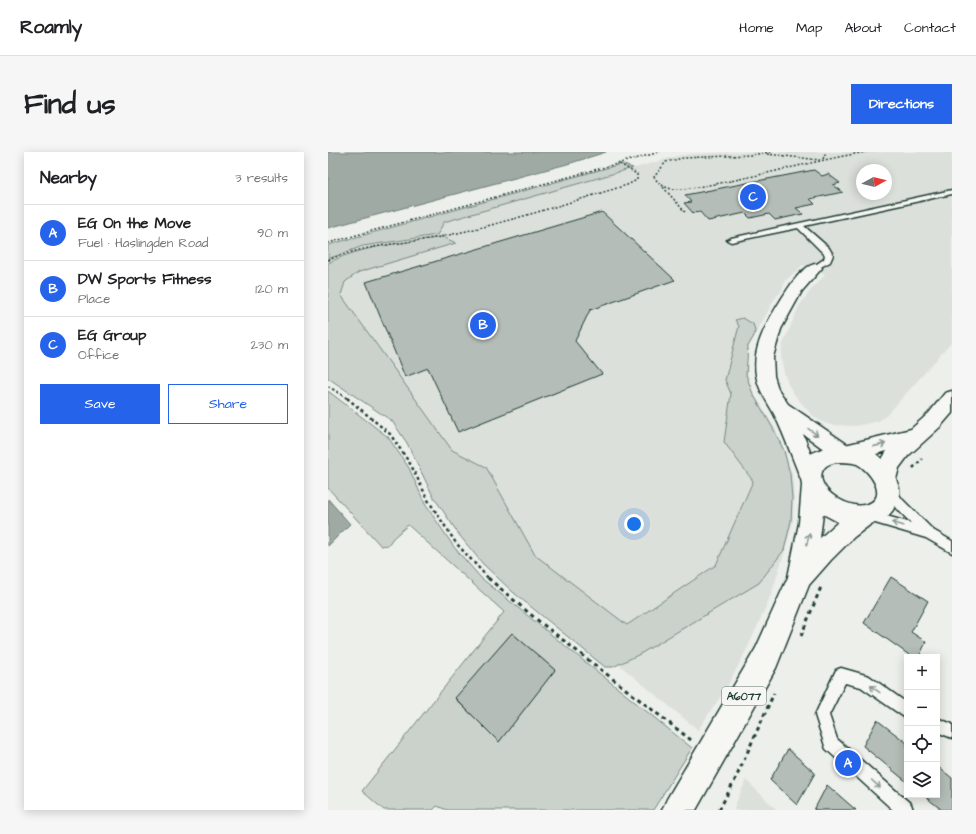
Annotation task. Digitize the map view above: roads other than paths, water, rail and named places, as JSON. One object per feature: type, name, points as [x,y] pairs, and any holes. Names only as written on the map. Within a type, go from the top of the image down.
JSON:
[{"type":"highway","name":"A6077","points":[[678,810],[711,756],[837,537],[846,528],[865,516],[877,511],[885,504],[888,495],[886,482],[887,469],[893,458],[914,437],[925,430],[937,418],[952,398]]},
{"type":"highway","name":"A6077","points":[[845,453],[914,437]]},
{"type":"highway","name":"A6077","points":[[812,579],[811,482],[812,468],[817,461],[824,456],[834,453],[845,453],[858,456],[878,469],[886,482]]},
{"type":"highway","points":[[811,482],[818,497],[827,506],[852,516],[865,516]]},
{"type":"street","points":[[811,482],[782,409],[766,378],[763,357],[770,333],[796,288],[815,268]]},
{"type":"street","points":[[782,409],[845,453]]},
{"type":"lane","points":[[731,240],[952,192]]},
{"type":"lane","points":[[799,225],[826,250],[829,255],[827,260],[815,268]]},
{"type":"lane","points":[[886,482],[898,502],[929,534]]},
{"type":"lane","points":[[865,516],[881,518],[929,534],[952,547]]},
{"type":"lane","points":[[904,710],[864,681],[841,675],[822,716],[831,744],[905,810]]},
{"type":"lane","points":[[940,727],[952,731]]},
{"type":"place","name":"EG Group","points":[[753,197]]},
{"type":"place","name":"DW Sports Fitness","points":[[483,325]]},
{"type":"place","name":"EG On the Move","points":[[848,763]]}]
